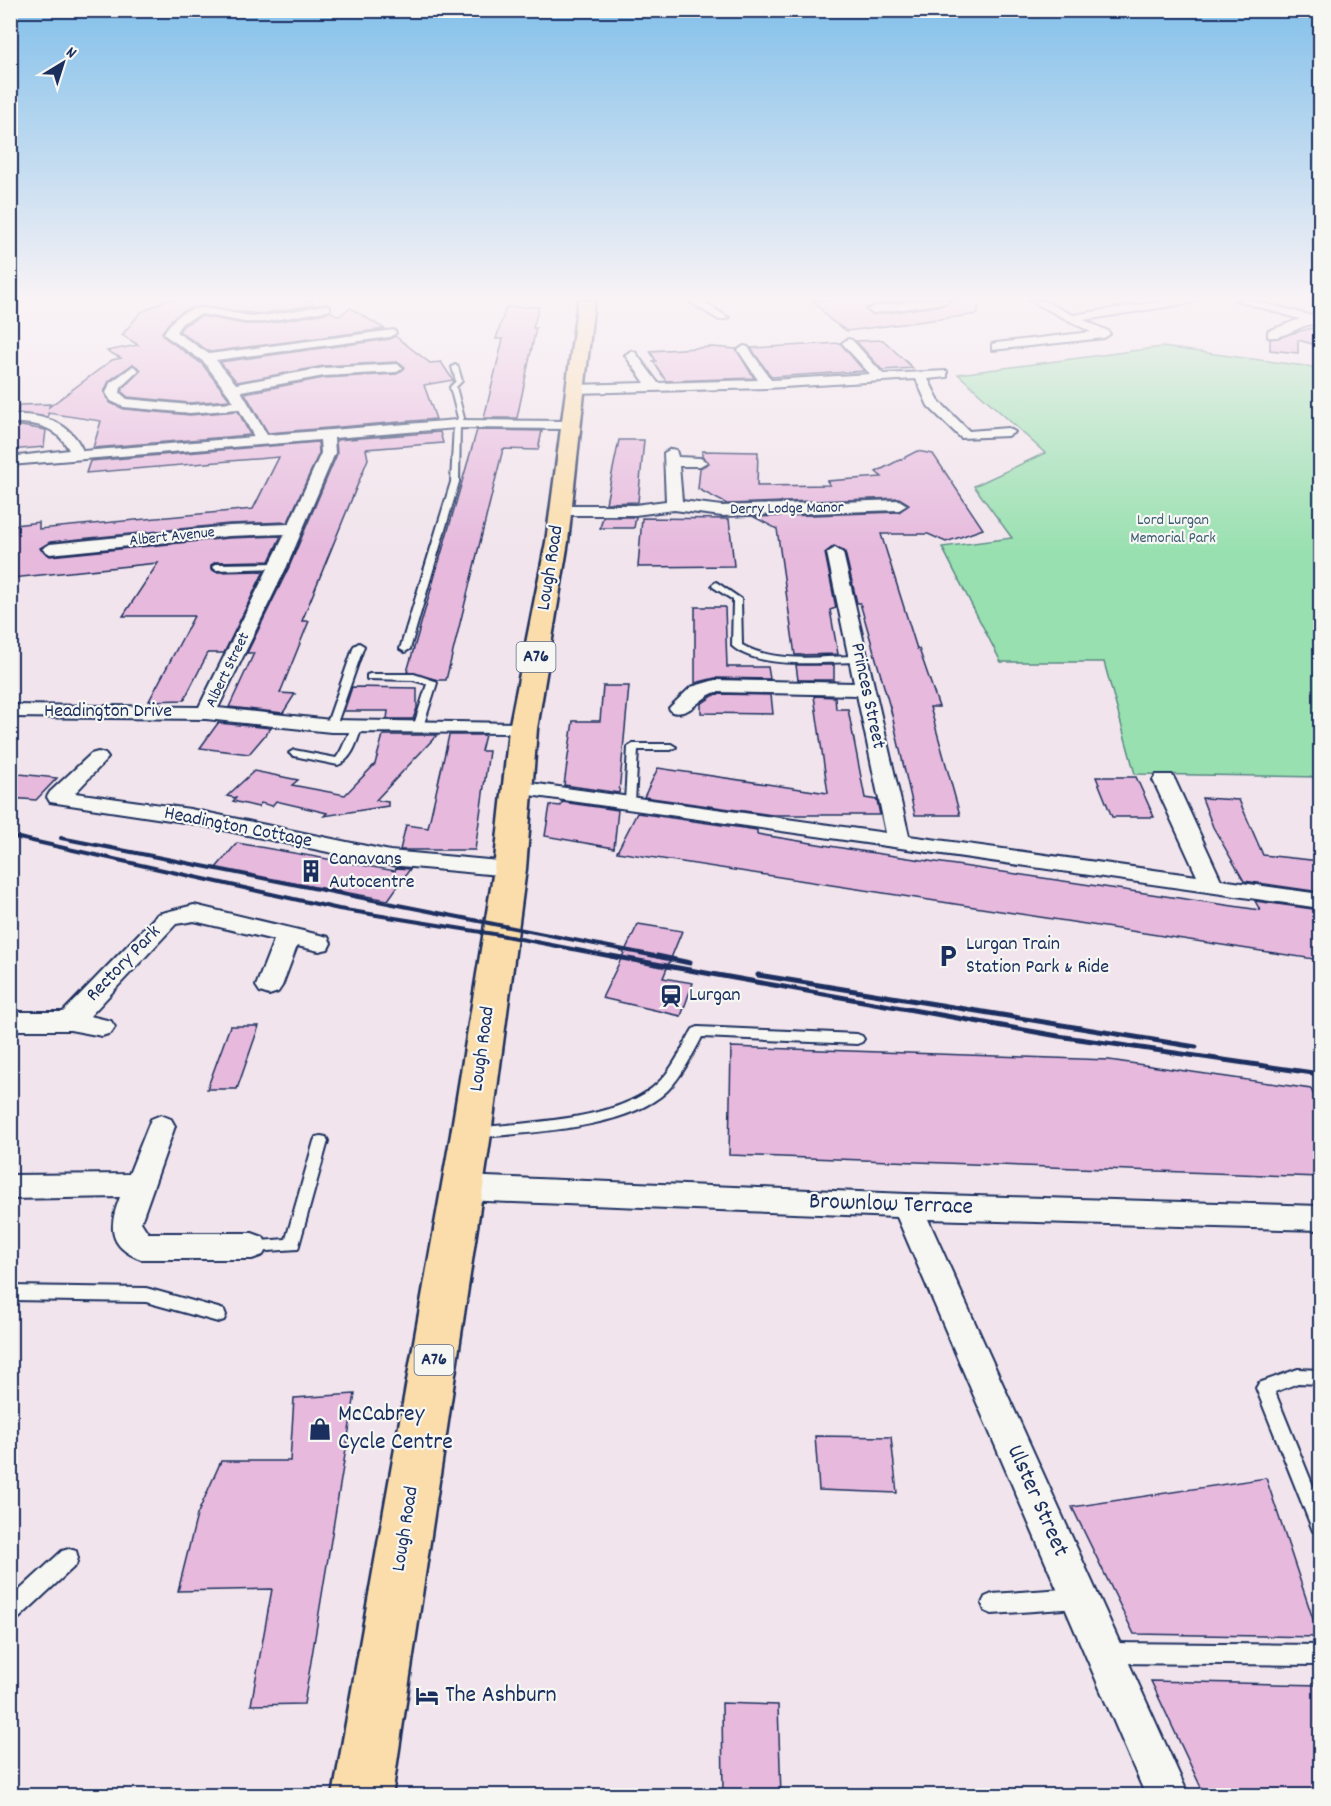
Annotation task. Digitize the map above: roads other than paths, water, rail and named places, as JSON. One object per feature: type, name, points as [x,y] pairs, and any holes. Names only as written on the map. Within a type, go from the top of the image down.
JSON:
[{"type":"main road","name":"Lough Road","points":[[362,1796],[471,1134],[487,1085],[499,1001],[516,787],[523,729],[561,510],[575,384]]},
{"type":"street","points":[[117,384],[113,393],[124,403],[190,409],[215,409],[242,405]]},
{"type":"street","points":[[227,384],[263,440]]},
{"type":"street","points":[[231,389],[257,384]]},
{"type":"street","points":[[574,389],[756,384]]},
{"type":"street","points":[[924,384],[933,403],[966,435],[1008,432]]},
{"type":"street","points":[[11,419],[35,418],[60,428],[73,443],[76,450],[74,455]]},
{"type":"street","points":[[10,461],[457,424],[570,425]]},
{"type":"street","name":"Albert Street","points":[[327,434],[328,453],[279,566],[206,713],[331,726],[523,729]]},
{"type":"street","points":[[674,505],[671,457],[700,462]]},
{"type":"street","name":"Derry Lodge Manor","points":[[561,510],[635,510],[674,505],[722,511],[897,497],[915,512]]},
{"type":"street","name":"Albert Avenue","points":[[50,549],[229,531],[295,529]]},
{"type":"street","name":"Princes Street","points":[[835,553],[899,840]]},
{"type":"street","points":[[679,708],[694,693],[715,686],[866,690]]},
{"type":"street","name":"Headington Drive","points":[[10,711],[206,713]]},
{"type":"street","name":"Headington Cottage","points":[[99,758],[58,797],[190,816],[390,858],[510,869]]},
{"type":"street","points":[[1164,780],[1208,874],[1210,884]]},
{"type":"street","points":[[516,787],[1320,901]]},
{"type":"street","name":"Rectory Park","points":[[70,1021],[167,919],[181,914],[194,914],[319,943]]},
{"type":"street","points":[[269,986],[288,936]]},
{"type":"street","name":"Rectory Park","points":[[10,1021],[70,1021],[102,1027]]},
{"type":"street","points":[[161,1125],[126,1222],[129,1235],[141,1246],[252,1246]]},
{"type":"street","points":[[10,1187],[139,1185]]},
{"type":"street","name":"Brownlow Terrace","points":[[462,1188],[907,1206],[1320,1218]]},
{"type":"street","name":"Ulster Street","points":[[907,1206],[1167,1796]]},
{"type":"lane","points":[[405,649],[455,482],[457,424],[461,418],[453,387],[456,384]]},
{"type":"lane","points":[[216,567],[279,566]]},
{"type":"lane","points":[[716,585],[737,599],[737,646],[745,652],[771,657],[859,659]]},
{"type":"lane","points":[[331,726],[359,646]]},
{"type":"lane","points":[[370,676],[414,677],[432,683],[418,728]]},
{"type":"lane","points":[[294,753],[338,762],[347,752],[357,727]]},
{"type":"lane","points":[[630,802],[633,747],[671,747]]},
{"type":"lane","points":[[471,1134],[610,1116],[657,1092],[684,1058],[698,1032],[857,1039]]},
{"type":"lane","points":[[252,1246],[292,1245],[321,1141]]},
{"type":"lane","points":[[10,1293],[147,1295],[218,1315]]},
{"type":"lane","points":[[1320,1377],[1298,1376],[1265,1388],[1320,1525]]},
{"type":"lane","points":[[10,1613],[69,1558]]},
{"type":"lane","points":[[992,1604],[1080,1597]]},
{"type":"lane","points":[[1105,1653],[1320,1655]]},
{"type":"railway","points":[[10,836],[339,909],[500,935],[619,958]]},
{"type":"railway","points":[[61,838],[665,958]]},
{"type":"railway","points":[[611,956],[1058,1036],[1320,1074]]},
{"type":"railway","points":[[657,956],[690,963]]},
{"type":"railway","points":[[758,975],[1196,1047]]},
{"type":"place","name":"Canavans Autocentre","points":[[311,871]]},
{"type":"place","name":"Lurgan Train Station Park & Ride","points":[[948,956]]},
{"type":"place","name":"Lurgan","points":[[671,996]]},
{"type":"place","name":"McCabrey Cycle Centre","points":[[320,1429]]},
{"type":"place","name":"The Ashburn","points":[[427,1696]]},
{"type":"park label","name":"Lord Lurgan Memorial Park","points":[[1173,529]]}]
